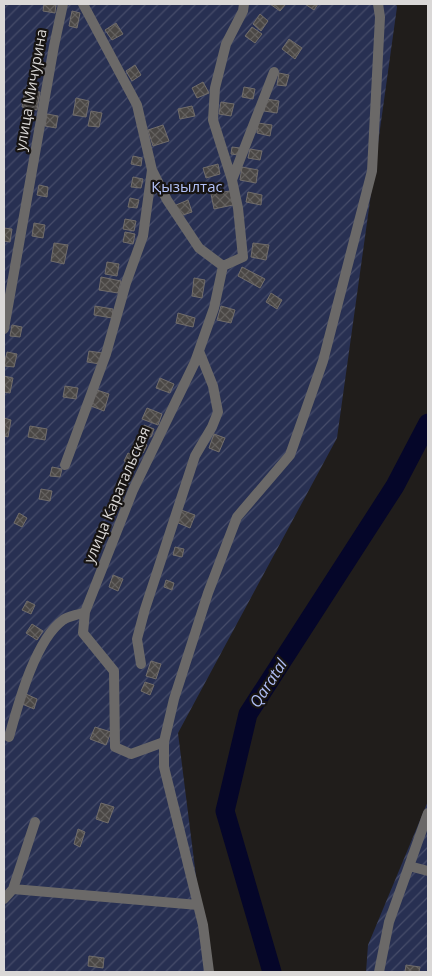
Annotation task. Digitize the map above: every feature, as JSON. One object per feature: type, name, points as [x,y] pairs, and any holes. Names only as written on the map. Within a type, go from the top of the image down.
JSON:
[{"type":"street","name":"улица Мичурина","points":[[4,322],[63,4]]},
{"type":"street","points":[[83,4],[137,106],[152,170],[167,200],[199,248],[223,266],[243,258],[238,208],[232,180],[213,120],[215,88],[226,44],[243,11],[244,4]]},
{"type":"street","points":[[209,972],[203,925],[164,767],[164,742],[174,699],[208,593],[237,517],[290,455],[324,361],[372,171],[380,17],[378,4]]},
{"type":"street","points":[[232,180],[274,72]]},
{"type":"street","points":[[65,465],[106,354],[126,283],[143,236],[152,170]]},
{"type":"street","name":"улица Каратальская","points":[[84,612],[133,490],[195,362],[214,308],[223,266]]},
{"type":"street","points":[[141,664],[137,639],[145,609],[196,456],[218,412],[213,386],[199,351]]},
{"type":"street","points":[[9,737],[23,687],[47,637],[63,620],[84,612],[83,633],[114,671],[114,747],[131,754],[164,742]]},
{"type":"street","points":[[379,972],[389,922],[428,813]]},
{"type":"street","points":[[4,899],[13,889],[35,822]]},
{"type":"street","points":[[408,866],[428,870]]},
{"type":"street","points":[[13,889],[198,905]]},
{"type":"green space","name":"Қызылтас","points":[[4,4],[396,4],[397,7],[337,438],[178,733],[208,972],[4,972]]},
{"type":"green space","points":[[428,801],[428,972],[366,972],[368,945]]},
{"type":"building","points":[[44,4],[56,4],[55,13],[43,11]]},
{"type":"building","points":[[270,4],[286,4],[280,11]]},
{"type":"building","points":[[305,4],[318,4],[314,10]]},
{"type":"building","points":[[72,11],[80,13],[77,28],[69,26]]},
{"type":"building","points":[[260,14],[268,21],[261,31],[253,24]]},
{"type":"building","points":[[116,23],[123,34],[112,40],[105,30]]},
{"type":"building","points":[[252,27],[262,34],[255,43],[245,36]]},
{"type":"building","points":[[289,39],[302,48],[295,59],[282,49]]},
{"type":"building","points":[[34,62],[45,64],[43,74],[32,72]]},
{"type":"building","points":[[135,65],[141,75],[132,81],[126,71]]},
{"type":"building","points":[[279,73],[289,75],[286,86],[277,85]]},
{"type":"building","points":[[203,82],[209,93],[197,98],[192,88]]},
{"type":"building","points":[[244,87],[255,89],[253,99],[242,97]]},
{"type":"building","points":[[25,90],[40,92],[37,110],[22,107]]},
{"type":"building","points":[[76,98],[89,101],[86,117],[73,115]]},
{"type":"building","points":[[266,99],[279,101],[277,113],[264,111]]},
{"type":"building","points":[[221,102],[234,104],[231,116],[219,114]]},
{"type":"building","points":[[192,106],[195,116],[180,119],[178,109]]},
{"type":"building","points":[[91,111],[102,113],[99,127],[88,126]]},
{"type":"building","points":[[47,114],[58,116],[56,128],[45,126]]},
{"type":"building","points":[[258,123],[272,125],[270,136],[257,133]]},
{"type":"building","points":[[163,125],[169,141],[153,146],[148,130]]},
{"type":"building","points":[[232,147],[240,148],[238,155],[231,154]]},
{"type":"building","points":[[250,149],[262,151],[260,160],[248,158]]},
{"type":"building","points":[[133,156],[142,158],[141,166],[131,164]]},
{"type":"building","points":[[218,164],[220,174],[206,178],[203,168]]},
{"type":"building","points":[[242,167],[258,170],[256,183],[240,180]]},
{"type":"building","points":[[133,177],[143,179],[141,188],[131,187]]},
{"type":"building","points":[[39,185],[48,187],[47,197],[37,195]]},
{"type":"building","points":[[230,191],[233,205],[214,209],[211,194]]},
{"type":"building","points":[[248,192],[262,195],[261,205],[246,202]]},
{"type":"building","points":[[130,198],[139,200],[137,208],[128,207]]},
{"type":"building","points":[[188,200],[192,212],[180,216],[176,205]]},
{"type":"building","points":[[125,219],[136,221],[134,231],[123,229]]},
{"type":"building","points":[[34,223],[45,225],[43,238],[32,236]]},
{"type":"building","points":[[4,228],[12,229],[10,242],[4,241]]},
{"type":"building","points":[[125,232],[135,234],[133,244],[123,242]]},
{"type":"building","points":[[54,243],[68,245],[64,264],[51,261]]},
{"type":"building","points":[[253,243],[269,245],[266,260],[251,257]]},
{"type":"building","points":[[107,262],[119,264],[117,276],[105,274]]},
{"type":"building","points":[[242,267],[265,279],[260,288],[238,276]]},
{"type":"building","points":[[101,277],[121,281],[118,293],[99,290]]},
{"type":"building","points":[[194,278],[205,280],[202,298],[192,296]]},
{"type":"building","points":[[271,293],[282,300],[277,309],[266,302]]},
{"type":"building","points":[[95,306],[113,309],[112,318],[94,315]]},
{"type":"building","points":[[221,306],[235,310],[231,323],[217,320]]},
{"type":"building","points":[[178,313],[195,318],[193,327],[176,323]]},
{"type":"building","points":[[12,325],[22,327],[20,337],[10,336]]},
{"type":"building","points":[[89,351],[102,353],[100,364],[87,362]]},
{"type":"building","points":[[7,352],[17,354],[14,367],[4,366]]},
{"type":"building","points":[[4,376],[13,378],[10,393],[4,392]]},
{"type":"building","points":[[160,378],[174,384],[170,393],[156,388]]},
{"type":"building","points":[[65,386],[78,388],[76,399],[63,397]]},
{"type":"building","points":[[97,390],[109,394],[104,411],[91,406]]},
{"type":"building","points":[[147,408],[162,414],[158,425],[142,419]]},
{"type":"building","points":[[4,418],[11,420],[8,437],[4,436]]},
{"type":"building","points":[[144,425],[154,429],[151,437],[141,433]]},
{"type":"building","points":[[30,426],[47,429],[45,440],[28,437]]},
{"type":"building","points":[[214,434],[225,438],[219,452],[209,448]]},
{"type":"building","points":[[136,440],[147,445],[143,453],[132,448]]},
{"type":"building","points":[[128,453],[135,456],[131,464],[124,461]]},
{"type":"building","points":[[52,467],[62,469],[60,477],[50,476]]},
{"type":"building","points":[[41,489],[52,491],[50,501],[39,499]]},
{"type":"building","points":[[112,495],[123,498],[120,507],[110,504]]},
{"type":"building","points":[[181,510],[195,515],[190,528],[176,522]]},
{"type":"building","points":[[19,513],[27,518],[22,527],[14,523]]},
{"type":"building","points":[[175,547],[184,549],[182,557],[173,555]]},
{"type":"building","points":[[113,575],[123,579],[118,591],[109,587]]},
{"type":"building","points":[[166,580],[174,583],[172,590],[164,587]]},
{"type":"building","points":[[27,601],[35,605],[31,614],[22,610]]},
{"type":"building","points":[[32,624],[43,631],[37,640],[26,633]]},
{"type":"building","points":[[151,661],[161,664],[156,679],[146,676]]},
{"type":"building","points":[[145,682],[154,685],[150,695],[141,691]]},
{"type":"building","points":[[26,694],[37,699],[34,709],[22,704]]},
{"type":"building","points":[[95,727],[111,732],[106,745],[90,739]]},
{"type":"building","points":[[101,803],[114,807],[108,823],[96,819]]},
{"type":"building","points":[[78,829],[85,832],[80,847],[74,844]]},
{"type":"building","points":[[89,956],[104,958],[103,968],[88,966]]},
{"type":"building","points":[[406,965],[420,967],[419,972],[405,972]]},
{"type":"waterway","name":"Qaratal","points":[[272,972],[225,811],[248,714],[395,486],[428,423]]}]
